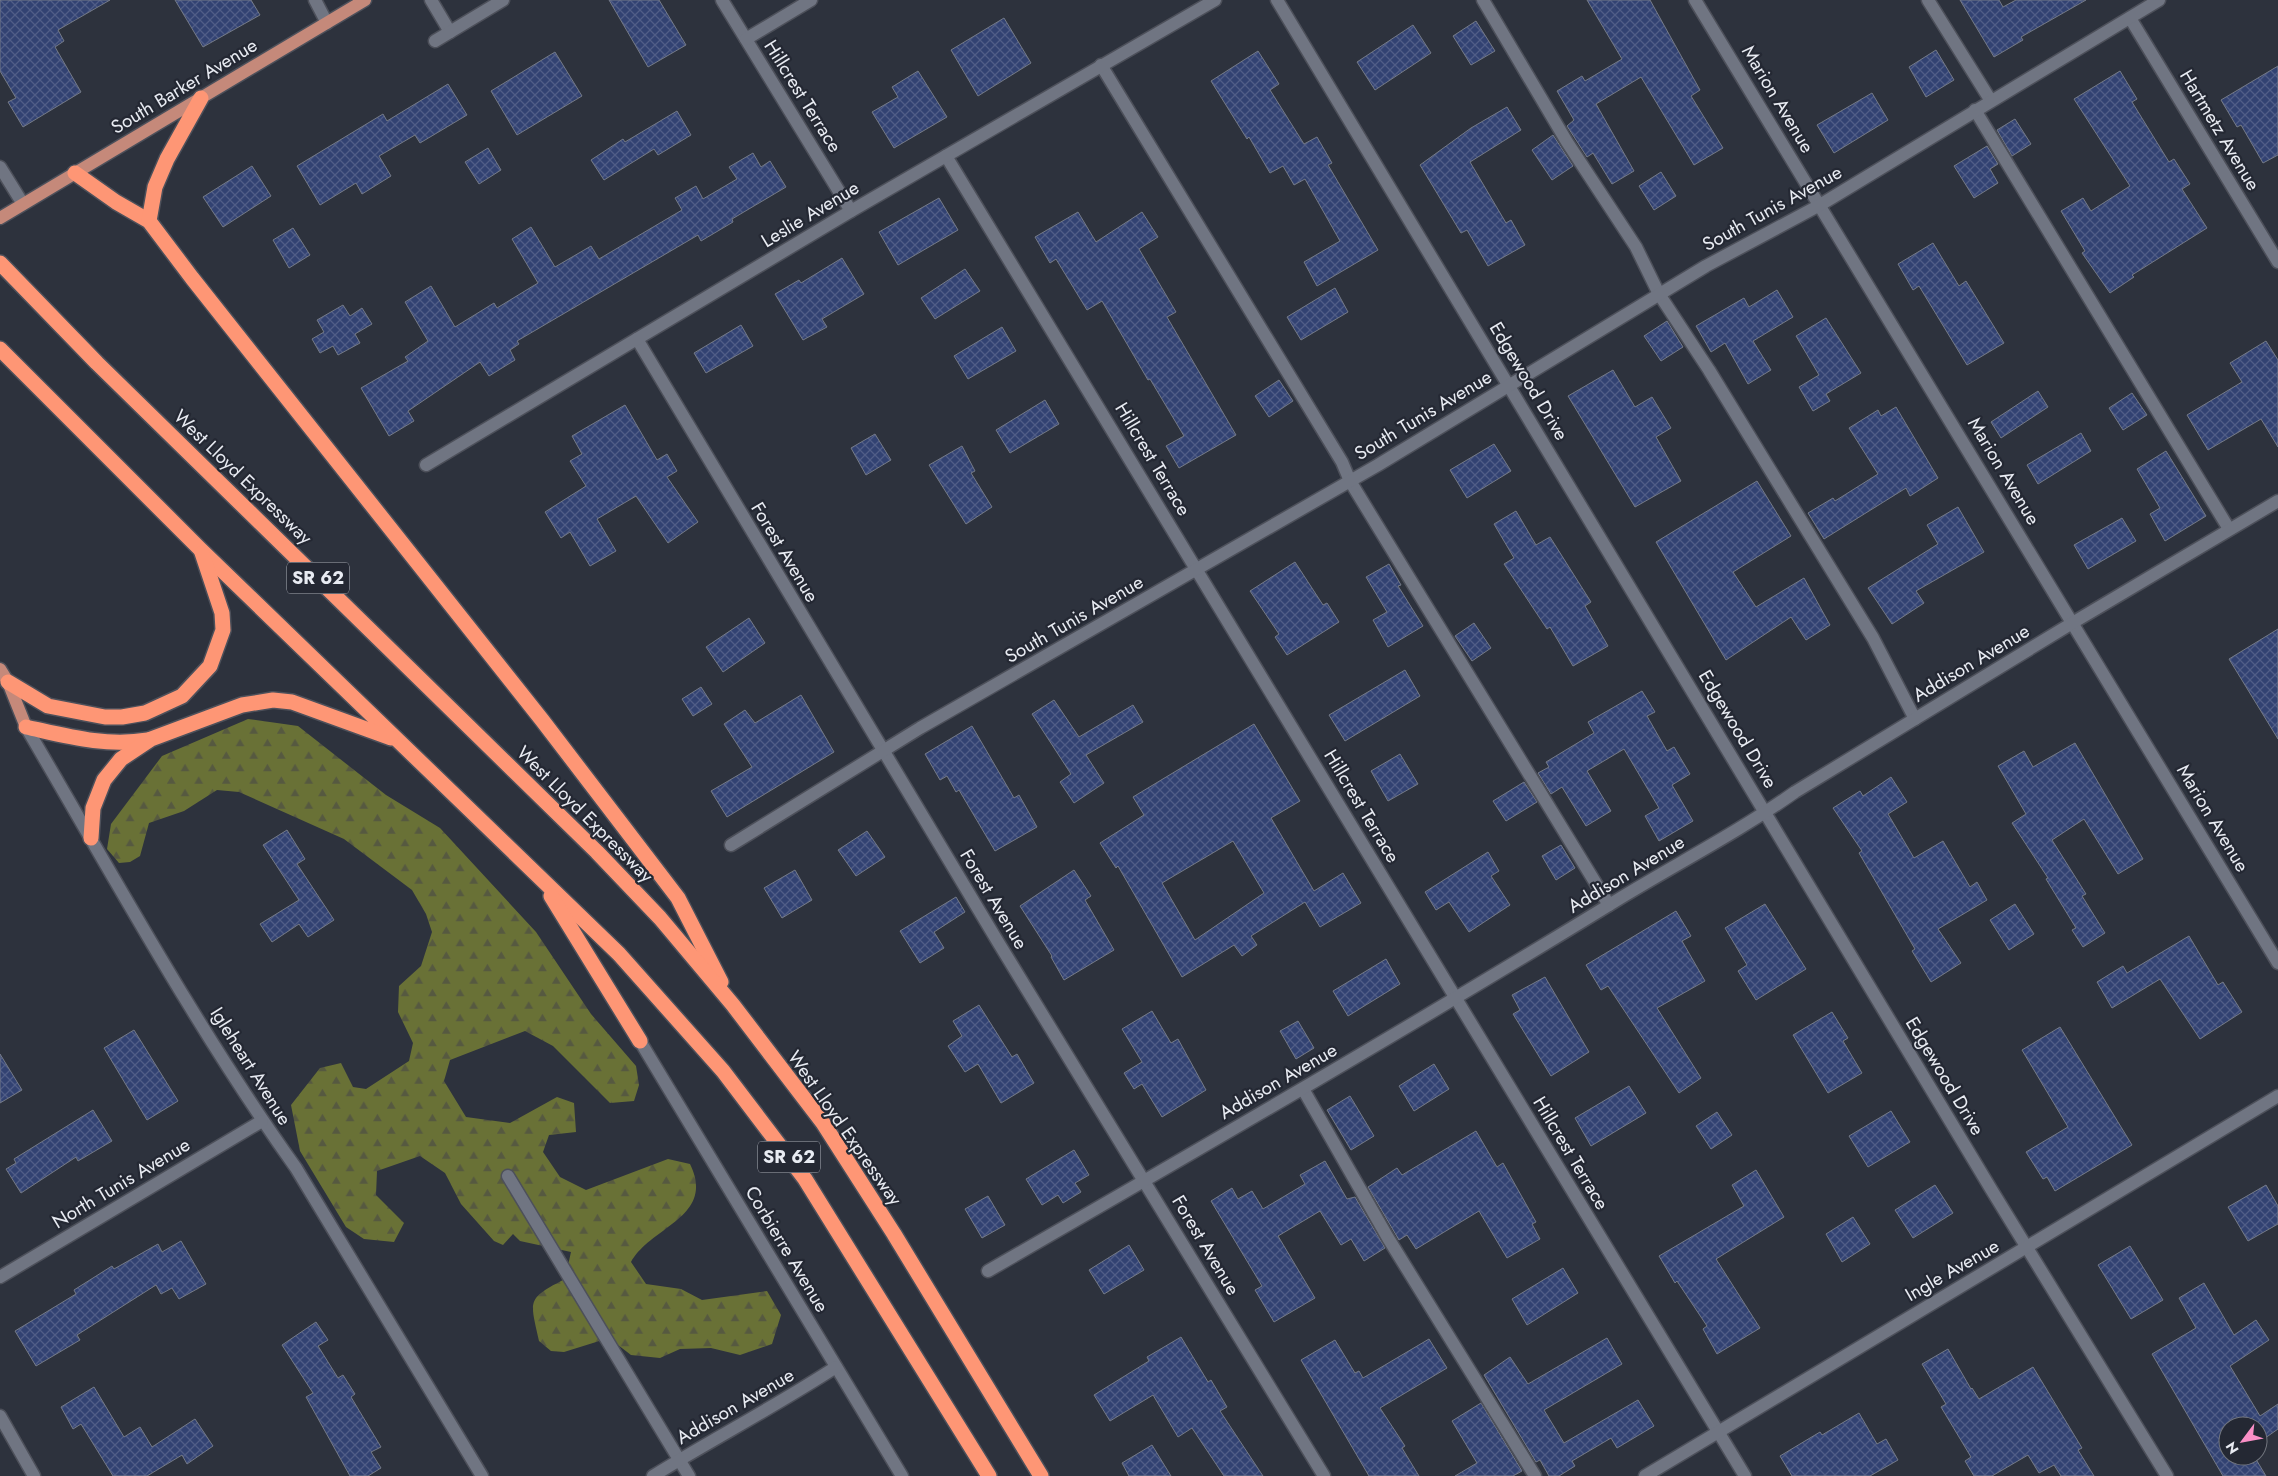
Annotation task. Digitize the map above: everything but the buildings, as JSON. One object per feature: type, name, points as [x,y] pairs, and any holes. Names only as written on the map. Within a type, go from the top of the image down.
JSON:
[{"type":"highway","points":[[149,221],[155,187],[167,159],[201,98]]},
{"type":"highway","points":[[75,173],[116,202],[149,221],[542,720],[678,898],[733,1005]]},
{"type":"highway","name":"West Lloyd Expressway","points":[[0,264],[98,363],[597,852],[660,918],[733,1005],[823,1123],[894,1234],[1041,1476]]},
{"type":"highway","name":"SR 62","points":[[0,349],[200,549],[619,954],[723,1071],[805,1179],[989,1476]]},
{"type":"highway","points":[[4,675],[48,706],[105,717],[122,717],[145,713],[182,696],[210,666],[223,630],[222,613],[200,549]]},
{"type":"highway","points":[[91,838],[93,808],[104,780],[121,759],[151,739],[242,705],[272,700],[292,702],[396,739]]},
{"type":"highway","points":[[26,726],[94,742],[113,743],[151,739]]},
{"type":"highway","points":[[538,876],[640,1041]]},
{"type":"main road","name":"South Barker Avenue","points":[[0,218],[365,0]]},
{"type":"main road","name":"Igleheart Avenue","points":[[4,675],[26,726]]},
{"type":"street","points":[[315,0],[327,23]]},
{"type":"street","points":[[431,0],[450,32]]},
{"type":"street","points":[[435,41],[503,0]]},
{"type":"street","name":"Hillcrest Terrace","points":[[722,0],[851,212]]},
{"type":"street","points":[[746,39],[811,0]]},
{"type":"street","name":"Leslie Avenue","points":[[426,465],[946,156],[1216,0]]},
{"type":"street","name":"Edgewood Drive","points":[[1277,0],[2167,1476]]},
{"type":"street","points":[[1483,0],[1567,142],[1636,248],[1659,294],[1760,451],[1788,502],[1874,638],[1890,674],[1916,719]]},
{"type":"street","name":"Marion Avenue","points":[[1695,0],[2074,622],[2278,963]]},
{"type":"street","points":[[1928,0],[1991,101]]},
{"type":"street","name":"South Tunis Avenue","points":[[731,845],[885,752],[920,728],[1350,482],[1706,266],[1820,205],[2130,18],[2145,4],[2159,0]]},
{"type":"street","name":"Hartmetz Avenue","points":[[2130,18],[2278,262]]},
{"type":"street","points":[[1101,65],[1342,462],[1350,482],[1609,905]]},
{"type":"street","points":[[1975,110],[2229,529]]},
{"type":"street","name":"Hillcrest Terrace","points":[[946,156],[1745,1476]]},
{"type":"street","points":[[0,167],[23,204]]},
{"type":"street","name":"Forest Avenue","points":[[637,339],[998,942],[1324,1476]]},
{"type":"street","name":"Addison Avenue","points":[[988,1271],[1303,1089],[1766,813],[1795,792],[2074,622],[2278,501]]},
{"type":"street","name":"Igleheart Avenue","points":[[26,726],[91,838],[262,1121],[296,1168],[482,1476]]},
{"type":"street","name":"Corbierre Avenue","points":[[640,1041],[902,1476]]},
{"type":"street","points":[[1303,1089],[1388,1238],[1535,1476]]},
{"type":"street","name":"Ingle Avenue","points":[[1645,1476],[2278,1096]]},
{"type":"street","name":"North Tunis Avenue","points":[[0,1277],[262,1121]]},
{"type":"street","points":[[508,1176],[689,1476]]},
{"type":"street","name":"Addison Avenue","points":[[653,1476],[790,1398],[836,1368]]},
{"type":"street","points":[[0,1416],[34,1476]]},
{"type":"green space","points":[[248,719],[298,726],[386,795],[440,828],[536,932],[591,1014],[636,1066],[639,1085],[634,1101],[610,1103],[553,1046],[525,1031],[450,1060],[444,1081],[466,1117],[510,1123],[557,1097],[574,1103],[576,1132],[549,1135],[543,1152],[560,1177],[586,1190],[668,1159],[690,1164],[696,1182],[695,1197],[688,1209],[640,1250],[631,1262],[646,1284],[681,1289],[702,1300],[767,1291],[781,1315],[772,1344],[740,1355],[711,1348],[680,1349],[660,1358],[631,1355],[609,1338],[564,1352],[551,1351],[539,1341],[534,1317],[534,1302],[543,1291],[565,1279],[571,1252],[520,1241],[513,1234],[503,1245],[494,1241],[461,1204],[445,1173],[420,1156],[377,1171],[376,1195],[404,1223],[394,1242],[364,1239],[346,1227],[300,1151],[291,1105],[320,1068],[341,1063],[353,1087],[366,1089],[409,1061],[413,1043],[398,1012],[399,986],[421,966],[432,932],[426,914],[412,890],[344,839],[239,792],[217,790],[184,811],[149,823],[140,856],[130,862],[119,863],[107,849],[111,824],[162,756]]}]
